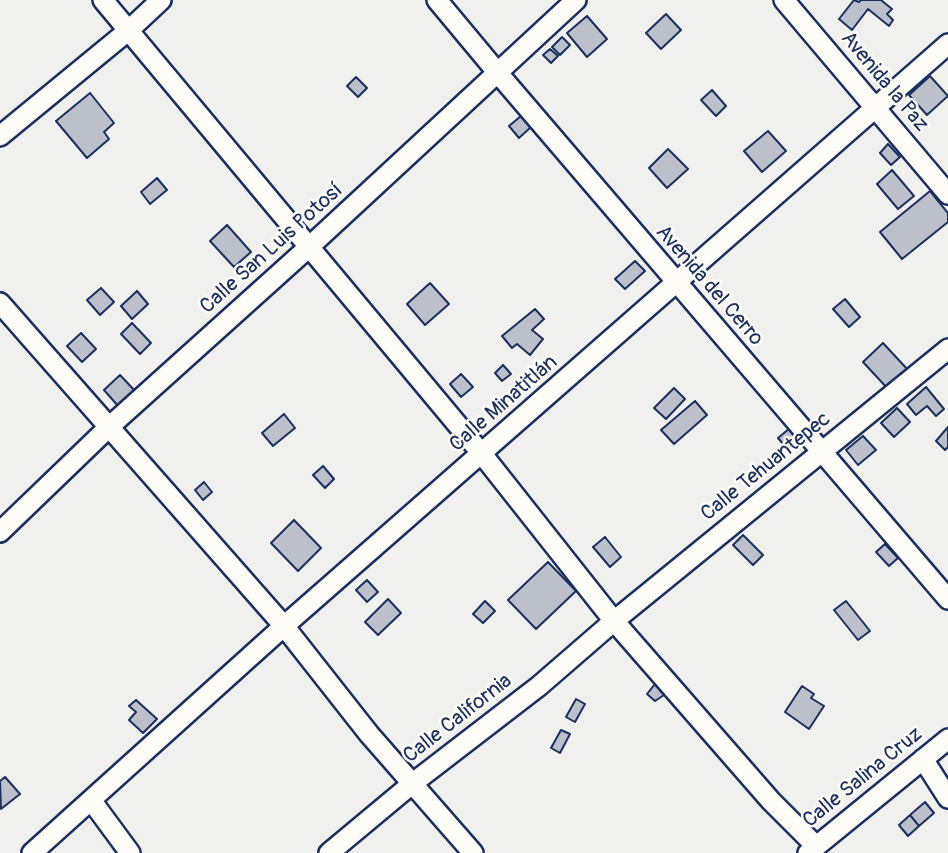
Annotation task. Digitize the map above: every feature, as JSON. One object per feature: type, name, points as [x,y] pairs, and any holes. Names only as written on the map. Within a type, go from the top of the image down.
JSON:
[{"type":"street","points":[[103,0],[482,454],[614,621],[812,850]]},
{"type":"street","points":[[0,136],[129,30],[161,0]]},
{"type":"street","name":"Avenida del Cerro","points":[[438,0],[948,600]]},
{"type":"street","name":"Calle San Luis Potosí","points":[[0,532],[109,427],[309,247],[576,0]]},
{"type":"street","name":"Avenida la Paz","points":[[784,0],[948,194]]},
{"type":"street","name":"Calle Minatitlán","points":[[33,853],[284,626],[948,44]]},
{"type":"street","points":[[0,303],[284,626],[369,734],[473,853]]},
{"type":"street","name":"Calle Tehuantepec","points":[[614,621],[948,349]]},
{"type":"street","name":"Calle California","points":[[329,853],[413,783],[539,686],[614,621]]},
{"type":"street","name":"Calle Salina Cruz","points":[[812,850],[948,739]]},
{"type":"street","points":[[923,760],[948,798]]},
{"type":"street","points":[[91,800],[130,853]]},
{"type":"building","points":[[854,0],[881,0],[892,9],[887,14],[893,20],[889,26],[868,9],[852,30],[839,19]]},
{"type":"building","points":[[666,14],[681,30],[661,49],[646,33]]},
{"type":"building","points":[[587,16],[607,39],[587,57],[567,33]]},
{"type":"building","points":[[562,37],[570,45],[560,55],[552,47]]},
{"type":"building","points":[[550,49],[558,56],[551,63],[543,55]]},
{"type":"building","points":[[930,76],[948,96],[927,115],[909,95]]},
{"type":"building","points":[[356,77],[367,88],[358,97],[347,86]]},
{"type":"building","points":[[712,90],[726,106],[716,116],[701,100]]},
{"type":"building","points":[[90,93],[114,123],[104,132],[109,139],[87,158],[56,121]]},
{"type":"building","points":[[521,116],[531,127],[519,138],[509,126]]},
{"type":"building","points":[[768,131],[786,151],[762,172],[744,151]]},
{"type":"building","points":[[888,144],[900,157],[891,165],[880,153]]},
{"type":"building","points":[[668,149],[688,169],[667,188],[649,168]]},
{"type":"building","points":[[892,170],[914,196],[898,209],[877,184]]},
{"type":"building","points":[[157,178],[167,190],[150,204],[141,192]]},
{"type":"building","points":[[930,191],[948,213],[948,222],[902,259],[880,232]]},
{"type":"building","points":[[227,225],[251,252],[234,267],[210,241]]},
{"type":"building","points":[[635,261],[645,271],[625,289],[615,279]]},
{"type":"building","points":[[430,283],[449,304],[425,325],[407,304]]},
{"type":"building","points":[[101,288],[114,302],[100,315],[87,300]]},
{"type":"building","points":[[137,291],[148,304],[132,319],[121,306]]},
{"type":"building","points":[[845,299],[860,317],[849,327],[833,309]]},
{"type":"building","points":[[535,309],[544,319],[532,330],[543,339],[530,355],[517,344],[512,348],[502,336]]},
{"type":"building","points":[[132,323],[151,343],[140,354],[121,334]]},
{"type":"building","points":[[81,333],[96,349],[82,362],[67,346]]},
{"type":"building","points":[[883,343],[908,370],[888,389],[863,362]]},
{"type":"building","points":[[503,365],[511,374],[502,381],[495,373]]},
{"type":"building","points":[[461,374],[473,387],[461,397],[450,384]]},
{"type":"building","points":[[120,375],[136,392],[119,407],[104,390]]},
{"type":"building","points":[[926,387],[944,409],[936,416],[927,406],[916,415],[907,404]]},
{"type":"building","points":[[674,388],[685,399],[666,419],[654,408]]},
{"type":"building","points":[[695,401],[707,415],[674,444],[661,430]]},
{"type":"building","points":[[897,408],[910,422],[894,437],[881,423]]},
{"type":"building","points":[[284,414],[295,428],[273,446],[262,433]]},
{"type":"building","points":[[948,427],[948,447],[945,450],[936,441]]},
{"type":"building","points":[[790,428],[802,440],[789,451],[778,438]]},
{"type":"building","points":[[863,436],[876,450],[858,465],[846,450]]},
{"type":"building","points":[[323,466],[334,479],[325,488],[313,475]]},
{"type":"building","points":[[204,482],[212,492],[203,500],[195,490]]},
{"type":"building","points":[[294,520],[321,548],[298,571],[271,543]]},
{"type":"building","points":[[743,535],[763,555],[753,565],[733,545]]},
{"type":"building","points":[[605,537],[621,557],[610,567],[593,547]]},
{"type":"building","points":[[885,544],[898,558],[889,566],[876,552]]},
{"type":"building","points":[[548,562],[576,591],[536,629],[508,600]]},
{"type":"building","points":[[367,580],[378,592],[367,602],[356,590]]},
{"type":"building","points":[[388,599],[401,613],[378,635],[365,622]]},
{"type":"building","points":[[485,601],[495,611],[483,623],[473,614]]},
{"type":"building","points":[[846,601],[870,631],[858,640],[834,610]]},
{"type":"building","points":[[655,684],[667,693],[655,701],[647,694]]},
{"type":"building","points":[[802,686],[814,694],[811,698],[824,706],[809,729],[785,712]]},
{"type":"building","points":[[576,699],[585,704],[575,722],[566,717]]},
{"type":"building","points":[[136,700],[157,719],[143,733],[129,720],[136,712],[129,706]]},
{"type":"building","points":[[561,730],[570,734],[560,753],[551,748]]},
{"type":"building","points":[[5,777],[20,794],[1,809],[0,781]]},
{"type":"building","points":[[925,802],[934,813],[919,826],[910,815]]},
{"type":"building","points":[[910,815],[919,826],[908,836],[899,825]]}]
